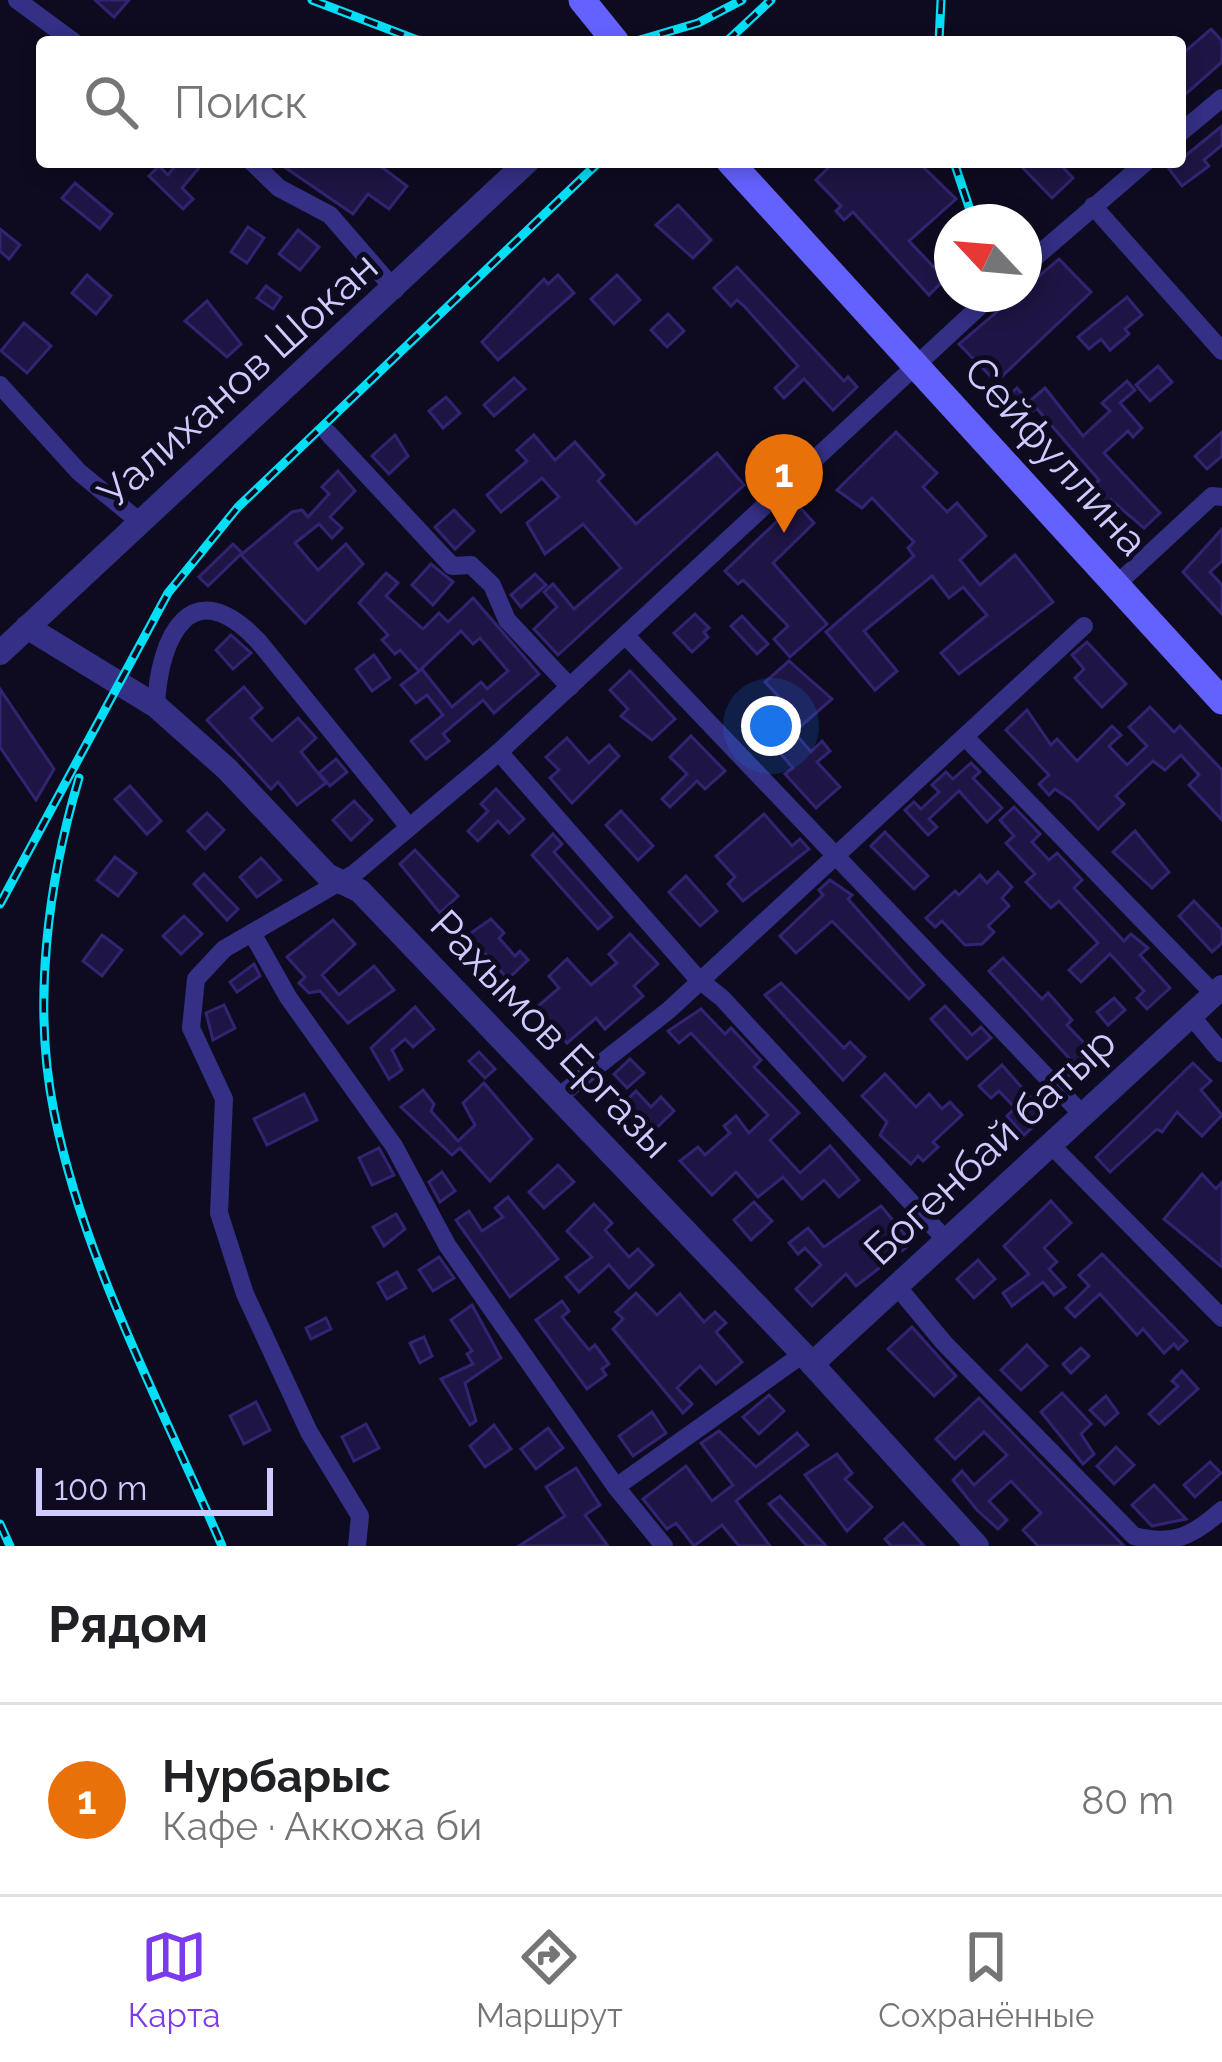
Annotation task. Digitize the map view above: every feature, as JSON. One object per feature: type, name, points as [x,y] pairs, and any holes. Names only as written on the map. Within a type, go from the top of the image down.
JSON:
[{"type":"main road","points":[[582,0],[611,36]]},
{"type":"main road","name":"Сейфуллина","points":[[736,168],[1222,701]]},
{"type":"street","points":[[17,0],[66,36]]},
{"type":"street","points":[[1186,128],[1222,98]]},
{"type":"street","points":[[259,168],[279,188],[330,215],[395,290]]},
{"type":"street","name":"Уалиханов Шокан","points":[[0,653],[521,168]]},
{"type":"street","points":[[1042,251],[1139,168]]},
{"type":"street","points":[[1093,206],[1222,351]]},
{"type":"street","points":[[357,1546],[360,1516],[299,1413],[245,1294],[219,1213],[224,1099],[191,1028],[190,996],[203,967],[340,881],[499,752],[972,312]]},
{"type":"street","points":[[0,386],[79,472],[140,522]]},
{"type":"street","points":[[328,433],[452,566],[471,565],[492,585],[507,620],[570,687]]},
{"type":"street","points":[[1116,585],[1212,496],[1222,497]]},
{"type":"street","points":[[156,706],[162,646],[178,624],[203,612],[231,616],[259,642],[409,827]]},
{"type":"street","points":[[558,1097],[669,1010],[1084,626]]},
{"type":"street","name":"Рахымов Ергазы","points":[[27,627],[156,706],[227,769],[297,847],[360,891],[807,1359],[977,1546]]},
{"type":"street","points":[[627,637],[1081,1113]]},
{"type":"street","points":[[967,739],[1218,991]]},
{"type":"street","points":[[499,752],[698,980],[722,998],[945,1239]]},
{"type":"street","points":[[252,933],[288,997],[394,1146],[447,1245],[616,1487],[664,1546]]},
{"type":"street","name":"Богенбай батыр","points":[[807,1359],[896,1285],[1218,991]]},
{"type":"street","points":[[1191,1016],[1222,1053]]},
{"type":"street","points":[[1049,1143],[1222,1318]]},
{"type":"street","points":[[896,1285],[944,1343],[1134,1536],[1155,1545],[1186,1541],[1222,1510]]},
{"type":"street","points":[[616,1487],[807,1359]]},
{"type":"building","points":[[95,0],[129,0],[114,17]]},
{"type":"building","points":[[1211,29],[1222,41],[1222,62],[1186,94],[1186,51]]},
{"type":"building","points":[[1222,126],[1222,145],[1204,160],[1209,166],[1182,186],[1169,169],[1186,168],[1186,155]]},
{"type":"building","points":[[157,168],[168,175],[173,168],[199,168],[182,188],[193,199],[183,209],[149,176]]},
{"type":"building","points":[[286,168],[383,168],[407,186],[389,209],[368,194],[353,214]]},
{"type":"building","points":[[828,168],[924,168],[956,199],[950,204],[934,204],[934,219],[909,241],[934,267],[934,290],[929,295],[853,212],[844,220],[836,211],[841,206],[816,180]]},
{"type":"building","points":[[1023,168],[1064,168],[1073,178],[1052,198]]},
{"type":"building","points":[[75,183],[112,214],[100,229],[62,198]]},
{"type":"building","points":[[678,205],[711,240],[693,258],[656,225]]},
{"type":"building","points":[[248,227],[264,238],[247,263],[231,252]]},
{"type":"building","points":[[0,229],[20,245],[9,259],[0,251]]},
{"type":"building","points":[[298,230],[319,247],[300,270],[279,254]]},
{"type":"building","points":[[1059,259],[1091,292],[996,382],[959,344],[997,312],[1042,312],[1042,273]]},
{"type":"building","points":[[737,267],[844,381],[848,377],[857,387],[833,410],[804,379],[784,398],[775,388],[798,366],[744,306],[737,300],[731,306],[714,288]]},
{"type":"building","points":[[87,275],[111,296],[96,314],[72,293]]},
{"type":"building","points":[[558,275],[574,293],[498,360],[482,342],[544,279],[548,284]]},
{"type":"building","points":[[617,275],[640,300],[614,324],[591,299]]},
{"type":"building","points":[[266,286],[281,297],[273,309],[257,298]]},
{"type":"building","points":[[1127,297],[1142,315],[1125,329],[1129,334],[1110,350],[1101,339],[1089,349],[1078,337]]},
{"type":"building","points":[[207,301],[241,344],[227,357],[185,321]]},
{"type":"building","points":[[668,314],[684,331],[667,347],[651,330]]},
{"type":"building","points":[[24,323],[51,346],[27,373],[1,351]]},
{"type":"building","points":[[1158,366],[1172,382],[1150,401],[1136,385]]},
{"type":"building","points":[[514,378],[525,389],[494,416],[484,405]]},
{"type":"building","points":[[1127,381],[1135,390],[1120,403],[1142,428],[1133,437],[1128,431],[1104,453],[1160,513],[1144,528],[1111,500],[1104,506],[1089,489],[1099,480],[1030,401],[1045,388],[1083,436],[1110,411],[1102,403]]},
{"type":"building","points":[[1017,388],[1035,409],[1026,418],[1007,397]]},
{"type":"building","points":[[446,397],[460,413],[443,428],[429,411]]},
{"type":"building","points":[[896,432],[937,473],[923,487],[947,512],[957,503],[986,536],[960,560],[980,585],[1015,555],[1053,602],[959,674],[941,653],[987,615],[963,587],[949,598],[932,576],[864,631],[897,671],[875,690],[826,632],[914,556],[908,548],[914,542],[872,498],[862,508],[837,490]]},
{"type":"building","points":[[1222,432],[1222,456],[1207,469],[1195,456]]},
{"type":"building","points":[[395,435],[408,456],[389,474],[372,456]]},
{"type":"building","points":[[534,435],[555,460],[575,442],[604,475],[598,481],[636,524],[717,453],[744,485],[558,655],[534,629],[557,607],[544,592],[553,584],[574,609],[621,568],[583,524],[545,554],[527,523],[559,497],[542,478],[501,512],[487,495],[527,461],[517,450]]},
{"type":"building","points":[[338,471],[355,491],[330,517],[342,528],[332,538],[319,524],[295,543],[318,570],[346,544],[363,564],[305,623],[241,555],[292,512],[302,510],[308,517],[329,494],[322,487]]},
{"type":"building","points":[[796,503],[814,523],[773,563],[827,624],[790,657],[774,639],[788,626],[743,580],[738,584],[725,571]]},
{"type":"building","points":[[454,510],[474,531],[455,549],[435,527]]},
{"type":"building","points":[[1222,529],[1222,561],[1210,572],[1222,585],[1222,614],[1183,572]]},
{"type":"building","points":[[233,544],[242,553],[208,586],[199,577]]},
{"type":"building","points":[[431,564],[453,582],[433,605],[412,585]]},
{"type":"building","points":[[386,573],[398,583],[386,596],[423,629],[439,613],[448,622],[473,598],[539,674],[494,713],[483,700],[443,734],[449,741],[426,759],[411,741],[443,715],[427,695],[416,703],[401,685],[422,669],[452,707],[481,682],[487,689],[508,671],[480,638],[473,644],[461,631],[419,671],[400,650],[395,654],[382,640],[388,635],[359,603]]},
{"type":"building","points":[[535,574],[546,585],[521,607],[511,595]]},
{"type":"building","points":[[695,614],[709,628],[704,632],[708,637],[692,652],[674,633]]},
{"type":"building","points":[[742,616],[768,644],[757,654],[731,626]]},
{"type":"building","points":[[231,635],[251,653],[233,669],[216,650]]},
{"type":"building","points":[[1087,642],[1126,684],[1102,707],[1075,678],[1084,669],[1072,655]]},
{"type":"building","points":[[374,655],[390,678],[372,691],[356,669]]},
{"type":"building","points":[[789,661],[832,699],[794,732],[811,752],[822,741],[830,751],[817,762],[840,787],[816,808],[785,774],[793,768],[756,725],[783,701],[765,682]]},
{"type":"building","points":[[630,671],[675,719],[652,740],[621,716],[628,709],[610,690]]},
{"type":"building","points":[[244,687],[262,708],[251,718],[272,741],[298,718],[316,738],[301,752],[326,783],[297,805],[278,782],[271,789],[207,720]]},
{"type":"building","points":[[0,689],[54,769],[36,800],[0,747]]},
{"type":"building","points":[[1150,707],[1174,732],[1180,726],[1222,770],[1222,820],[1189,785],[1199,775],[1181,755],[1165,770],[1153,761],[1116,796],[1124,804],[1098,829],[1071,800],[1055,789],[1049,795],[1039,784],[1049,775],[1006,730],[1027,710],[1051,745],[1057,739],[1077,761],[1112,726],[1121,735],[1109,746],[1127,765],[1147,746],[1129,727]]},
{"type":"building","points":[[691,736],[725,771],[705,789],[697,781],[670,807],[662,799],[687,774],[670,757]]},
{"type":"building","points":[[567,738],[589,763],[609,745],[619,756],[572,803],[550,778],[559,770],[546,757]]},
{"type":"building","points":[[336,759],[347,772],[330,786],[319,773]]},
{"type":"building","points":[[971,763],[980,772],[973,778],[1002,808],[987,822],[959,791],[929,819],[937,827],[928,835],[905,810],[914,802],[921,809],[939,792],[932,785],[946,772],[953,779]]},
{"type":"building","points":[[130,786],[161,821],[147,834],[115,799]]},
{"type":"building","points":[[496,789],[524,819],[509,833],[498,821],[478,841],[468,831],[488,811],[481,804]]},
{"type":"building","points":[[354,801],[372,820],[351,840],[333,820]]},
{"type":"building","points":[[1014,807],[1040,834],[1032,842],[1049,860],[1057,853],[1082,880],[1074,888],[1124,941],[1131,934],[1148,948],[1140,955],[1170,988],[1147,1009],[1137,998],[1144,991],[1110,954],[1081,982],[1069,970],[1098,943],[1059,901],[1051,908],[1026,882],[1035,874],[1006,843],[1014,836],[1000,820]]},
{"type":"building","points":[[621,811],[653,846],[638,860],[606,825]]},
{"type":"building","points":[[207,813],[224,830],[205,849],[188,831]]},
{"type":"building","points":[[764,814],[792,846],[800,839],[809,849],[743,901],[728,884],[735,877],[716,856]]},
{"type":"building","points":[[1135,831],[1169,872],[1152,888],[1113,852]]},
{"type":"building","points":[[885,832],[928,876],[914,889],[871,846]]},
{"type":"building","points":[[553,834],[562,844],[554,852],[612,917],[598,929],[532,855]]},
{"type":"building","points":[[415,850],[458,896],[440,913],[400,864]]},
{"type":"building","points":[[115,857],[136,873],[118,896],[97,880]]},
{"type":"building","points":[[261,858],[281,880],[257,897],[240,877]]},
{"type":"building","points":[[998,872],[1012,887],[1002,898],[1009,906],[988,926],[994,932],[982,944],[965,945],[942,921],[935,927],[926,918],[980,875],[987,883]]},
{"type":"building","points":[[204,874],[238,909],[227,920],[194,884]]},
{"type":"building","points":[[686,876],[717,911],[700,926],[669,892]]},
{"type":"building","points":[[830,880],[852,895],[848,899],[924,985],[909,999],[832,921],[796,953],[780,936],[823,895],[819,890]]},
{"type":"building","points":[[1194,901],[1222,930],[1222,943],[1212,952],[1179,916]]},
{"type":"building","points":[[184,916],[202,934],[181,954],[163,936]]},
{"type":"building","points":[[491,919],[504,933],[499,938],[515,956],[520,951],[528,960],[508,979],[481,949],[472,957],[458,942]]},
{"type":"building","points":[[333,920],[355,944],[322,975],[339,995],[374,966],[394,990],[348,1023],[320,991],[309,993],[299,983],[305,977],[287,957]]},
{"type":"building","points":[[630,934],[658,964],[634,986],[643,996],[605,1029],[596,1018],[567,1043],[537,1007],[559,988],[549,976],[567,959],[591,985],[617,963],[609,954]]},
{"type":"building","points":[[102,935],[122,950],[102,976],[83,961]]},
{"type":"building","points":[[1003,958],[1042,999],[1048,993],[1072,1020],[1067,1025],[1089,1048],[1092,1055],[1069,1076],[1060,1067],[1069,1058],[989,971]]},
{"type":"building","points":[[254,964],[260,976],[237,992],[230,982]]},
{"type":"building","points":[[781,983],[844,1048],[850,1042],[865,1057],[843,1080],[765,995]]},
{"type":"building","points":[[1114,998],[1125,1010],[1108,1025],[1097,1012]]},
{"type":"building","points":[[224,1005],[235,1028],[213,1040],[206,1013]]},
{"type":"building","points":[[945,1006],[972,1035],[981,1027],[991,1038],[967,1059],[931,1019]]},
{"type":"building","points":[[415,1007],[434,1029],[413,1047],[405,1039],[392,1050],[402,1070],[389,1079],[371,1048]]},
{"type":"building","points":[[701,1009],[725,1034],[731,1028],[761,1060],[754,1067],[799,1113],[770,1140],[800,1173],[830,1146],[859,1180],[839,1197],[824,1180],[802,1199],[783,1177],[758,1197],[736,1172],[712,1195],[680,1161],[698,1147],[705,1155],[730,1133],[724,1126],[736,1116],[749,1133],[768,1115],[691,1033],[679,1043],[668,1031]]},
{"type":"building","points":[[479,1052],[495,1069],[485,1078],[469,1061]]},
{"type":"building","points":[[630,1059],[644,1073],[627,1088],[614,1074]]},
{"type":"building","points":[[1193,1063],[1211,1081],[1201,1090],[1222,1115],[1202,1136],[1177,1112],[1162,1132],[1157,1129],[1110,1172],[1096,1157]]},
{"type":"building","points":[[1002,1065],[1046,1115],[1024,1135],[1007,1116],[1015,1108],[999,1091],[991,1098],[979,1086]]},
{"type":"building","points":[[885,1074],[916,1107],[929,1094],[942,1109],[950,1102],[962,1115],[933,1142],[938,1147],[923,1161],[918,1156],[911,1164],[880,1135],[887,1122],[862,1096]]},
{"type":"building","points":[[484,1083],[532,1139],[490,1181],[460,1148],[452,1155],[401,1107],[423,1090],[434,1104],[431,1111],[458,1141],[475,1125],[463,1103]]},
{"type":"building","points":[[636,1091],[651,1107],[661,1097],[674,1111],[651,1133],[624,1103]]},
{"type":"building","points":[[304,1094],[317,1120],[267,1145],[254,1119]]},
{"type":"building","points":[[379,1148],[394,1175],[372,1185],[359,1158]]},
{"type":"building","points":[[558,1165],[574,1182],[544,1208],[529,1192]]},
{"type":"building","points":[[442,1172],[455,1191],[440,1202],[429,1182]]},
{"type":"building","points":[[1202,1174],[1216,1189],[1222,1182],[1222,1267],[1164,1219]]},
{"type":"building","points":[[508,1197],[558,1259],[510,1297],[456,1220],[469,1211],[482,1231],[503,1217],[495,1208]]},
{"type":"building","points":[[1051,1201],[1071,1223],[1044,1248],[1057,1262],[1049,1269],[1065,1287],[1054,1295],[1043,1282],[1012,1306],[1003,1293],[1029,1274],[1004,1246]]},
{"type":"building","points":[[754,1202],[772,1221],[751,1240],[734,1220]]},
{"type":"building","points":[[594,1204],[612,1223],[605,1230],[629,1257],[638,1249],[653,1265],[629,1288],[609,1265],[579,1292],[566,1277],[592,1257],[567,1231]]},
{"type":"building","points":[[881,1206],[912,1243],[856,1286],[846,1274],[812,1306],[796,1289],[821,1265],[805,1248],[798,1254],[789,1243],[808,1228],[824,1247]]},
{"type":"building","points":[[396,1214],[405,1229],[384,1246],[373,1227]]},
{"type":"building","points":[[1102,1254],[1187,1341],[1178,1349],[1174,1344],[1164,1353],[1143,1329],[1137,1335],[1100,1294],[1075,1317],[1066,1308],[1089,1286],[1079,1275]]},
{"type":"building","points":[[439,1257],[454,1278],[433,1291],[419,1270]]},
{"type":"building","points":[[978,1260],[995,1279],[974,1298],[957,1279]]},
{"type":"building","points":[[397,1272],[406,1288],[387,1299],[378,1283]]},
{"type":"building","points":[[636,1293],[657,1315],[680,1294],[704,1322],[715,1312],[726,1323],[716,1332],[742,1362],[716,1384],[700,1366],[677,1388],[692,1404],[683,1413],[613,1329],[623,1319],[616,1312]]},
{"type":"building","points":[[562,1301],[569,1311],[562,1317],[589,1350],[595,1345],[609,1364],[602,1369],[606,1375],[587,1389],[536,1320]]},
{"type":"building","points":[[472,1305],[501,1358],[465,1383],[476,1421],[470,1425],[441,1379],[473,1364],[467,1354],[472,1351],[451,1320]]},
{"type":"building","points":[[326,1318],[331,1329],[311,1339],[306,1328]]},
{"type":"building","points":[[912,1327],[956,1376],[934,1396],[888,1349]]},
{"type":"building","points":[[424,1337],[432,1356],[420,1363],[410,1343]]},
{"type":"building","points":[[1027,1345],[1047,1366],[1021,1390],[1001,1370]]},
{"type":"building","points":[[1081,1348],[1089,1356],[1071,1373],[1063,1364]]},
{"type":"building","points":[[1182,1371],[1198,1389],[1159,1424],[1149,1414],[1178,1386],[1172,1381]]},
{"type":"building","points":[[1062,1393],[1091,1424],[1081,1434],[1094,1454],[1083,1464],[1041,1412]]},
{"type":"building","points":[[769,1395],[784,1411],[759,1434],[743,1417]]},
{"type":"building","points":[[1106,1396],[1118,1413],[1105,1425],[1090,1410]]},
{"type":"building","points":[[979,1398],[1124,1546],[1038,1546],[1023,1530],[1041,1513],[1011,1481],[989,1501],[1007,1520],[998,1529],[977,1510],[953,1480],[962,1471],[974,1485],[1007,1455],[984,1432],[955,1459],[936,1439]]},
{"type":"building","points":[[256,1402],[270,1430],[244,1444],[230,1416]]},
{"type":"building","points":[[652,1412],[666,1433],[633,1456],[619,1436]]},
{"type":"building","points":[[366,1424],[379,1448],[354,1461],[342,1437]]},
{"type":"building","points":[[494,1425],[511,1449],[485,1467],[470,1446]]},
{"type":"building","points":[[548,1428],[563,1448],[536,1469],[521,1449]]},
{"type":"building","points":[[719,1431],[756,1467],[797,1433],[808,1445],[736,1501],[770,1546],[739,1546],[722,1525],[694,1546],[676,1523],[667,1529],[643,1499],[686,1466],[712,1501],[733,1485],[701,1443]]},
{"type":"building","points":[[1116,1447],[1134,1465],[1114,1484],[1097,1466]]},
{"type":"building","points":[[837,1454],[852,1473],[845,1479],[872,1507],[847,1531],[805,1475]]},
{"type":"building","points":[[1210,1462],[1221,1473],[1195,1497],[1184,1485]]},
{"type":"building","points":[[576,1468],[600,1505],[585,1515],[608,1546],[519,1546],[565,1516],[546,1487]]},
{"type":"building","points":[[1154,1485],[1186,1519],[1152,1526],[1132,1505]]},
{"type":"building","points":[[780,1496],[826,1546],[807,1546],[769,1504]]},
{"type":"building","points":[[903,1523],[924,1546],[891,1546],[885,1539]]},
{"type":"railway","points":[[312,0],[406,36]]},
{"type":"railway","points":[[654,36],[698,23],[742,0]]},
{"type":"railway","points":[[732,36],[771,0]]},
{"type":"railway","points":[[939,36],[941,0]]},
{"type":"railway","points":[[0,904],[168,593],[238,507],[593,168]]},
{"type":"railway","points":[[956,168],[968,204]]},
{"type":"railway","points":[[79,778],[59,859],[47,943],[44,1029],[54,1112],[67,1168],[105,1278],[222,1546]]},
{"type":"railway","points":[[0,1524],[10,1546]]},
{"type":"place","name":"Нурбарыс","points":[[784,533]]}]
